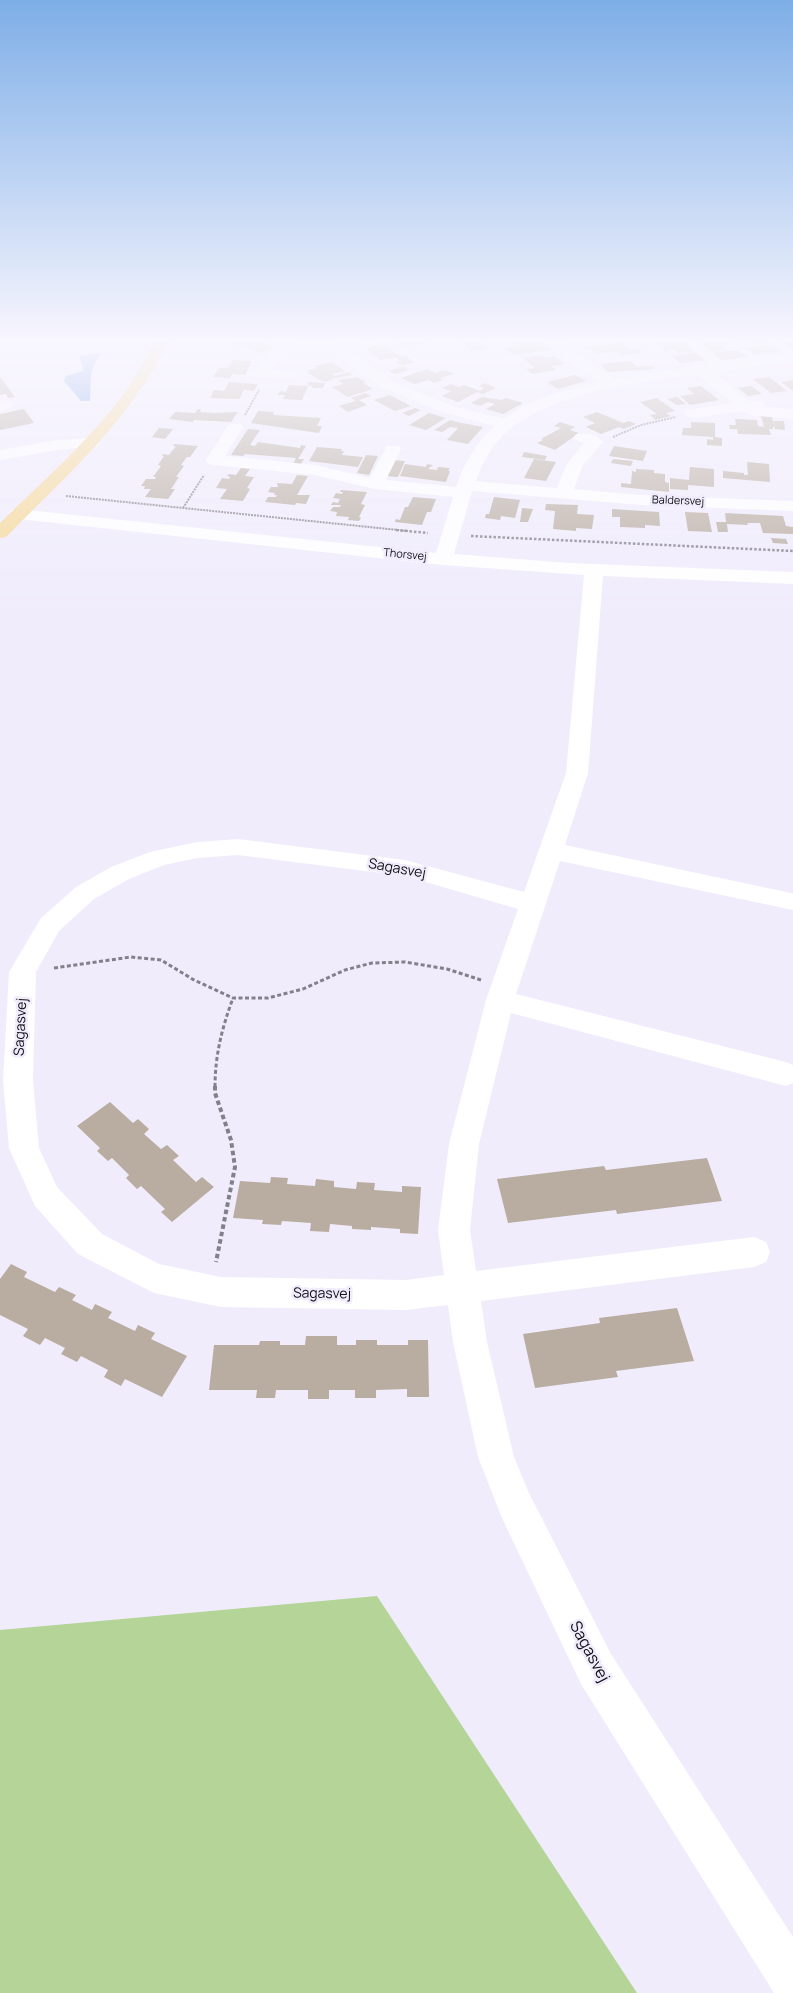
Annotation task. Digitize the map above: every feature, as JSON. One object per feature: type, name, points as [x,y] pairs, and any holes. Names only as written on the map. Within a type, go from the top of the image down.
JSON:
[{"type":"main road","points":[[0,533],[91,443],[100,432]]},
{"type":"street","points":[[214,460],[232,432]]},
{"type":"street","points":[[443,559],[477,457],[491,439],[499,432]]},
{"type":"street","points":[[564,494],[571,469],[588,440]]},
{"type":"street","points":[[0,456],[57,445],[91,443]]},
{"type":"street","points":[[375,484],[392,449]]},
{"type":"street","name":"Baldersvej","points":[[214,460],[315,470],[375,484],[641,500],[793,506]]},
{"type":"street","name":"Thorsvej","points":[[18,514],[443,559],[594,570],[793,578]]},
{"type":"street","name":"Sagasvej","points":[[594,570],[577,773],[503,994],[464,1144],[454,1230],[462,1289],[470,1342],[496,1457],[515,1505],[596,1669],[793,1980]]},
{"type":"street","name":"Sagasvej","points":[[534,904],[405,868],[238,847],[197,850],[159,858],[120,873],[85,893],[50,925],[23,972],[18,1080],[24,1148],[46,1196],[90,1244],[154,1278],[221,1292],[406,1295],[754,1252]]},
{"type":"street","points":[[552,851],[792,902]]},
{"type":"street","points":[[503,994],[786,1074]]},
{"type":"path","points":[[588,440],[614,432]]},
{"type":"path","points":[[183,508],[214,460]]},
{"type":"path","points":[[39,494],[450,535],[793,551]]},
{"type":"path","points":[[23,972],[131,957],[161,960],[194,980],[233,998],[268,998],[303,989],[345,970],[372,963],[405,962],[447,970],[503,994]]},
{"type":"path","points":[[210,1290],[235,1167],[231,1140],[215,1093],[215,1066],[221,1032],[233,998]]},
{"type":"green space","points":[[377,1596],[637,1993],[0,1993],[0,1630]]},
{"type":"building","points":[[156,432],[171,432],[165,439],[152,437]]},
{"type":"building","points":[[246,432],[259,432],[250,445],[255,446],[258,442],[300,448],[301,445],[306,446],[298,459],[304,459],[301,464],[293,464],[296,458],[245,454],[243,456],[231,455]]},
{"type":"building","points":[[454,432],[479,432],[468,444],[447,440]]},
{"type":"building","points":[[554,432],[579,433],[555,450],[537,443],[543,440],[541,439]]},
{"type":"building","points":[[682,432],[715,432],[715,437],[722,438],[722,446],[707,445],[707,439],[713,440],[713,437],[682,435]]},
{"type":"building","points":[[738,432],[770,432],[771,435],[738,434]]},
{"type":"building","points":[[174,444],[198,446],[181,465],[184,466],[176,477],[179,477],[171,489],[175,489],[168,499],[145,497],[151,489],[144,489],[145,486],[141,486],[146,479],[155,479],[156,477],[153,477],[161,466],[158,465],[164,456],[162,456],[163,454],[169,455],[176,446],[173,446]]},
{"type":"building","points":[[614,446],[647,451],[643,461],[609,456]]},
{"type":"building","points":[[317,447],[342,449],[341,451],[344,451],[342,455],[363,457],[358,467],[309,461]]},
{"type":"building","points":[[524,452],[547,456],[545,460],[522,457]]},
{"type":"building","points":[[366,455],[378,456],[369,475],[357,473]]},
{"type":"building","points":[[534,459],[556,462],[546,481],[524,478]]},
{"type":"building","points":[[613,459],[633,461],[631,466],[611,463]]},
{"type":"building","points":[[392,460],[405,461],[398,477],[385,476]]},
{"type":"building","points":[[747,462],[769,464],[770,482],[723,478],[723,471],[748,475]]},
{"type":"building","points":[[405,464],[426,467],[427,464],[433,465],[428,469],[437,470],[438,467],[450,468],[448,471],[450,471],[446,482],[400,476]]},
{"type":"building","points":[[690,467],[714,469],[714,487],[688,485],[688,490],[670,489],[670,478],[689,480]]},
{"type":"building","points":[[241,468],[250,469],[245,476],[254,477],[247,488],[250,489],[243,501],[220,499],[227,489],[216,488],[222,478],[229,479],[230,477],[227,476],[229,474],[236,475]]},
{"type":"building","points":[[636,469],[654,470],[654,473],[665,474],[665,482],[669,483],[669,492],[621,487],[621,483],[631,484],[632,471],[636,472]]},
{"type":"building","points":[[297,475],[308,476],[297,495],[310,495],[306,504],[296,503],[295,505],[265,502],[268,497],[276,497],[277,495],[268,492],[271,487],[278,487],[277,483],[292,484]]},
{"type":"building","points":[[341,490],[367,492],[361,504],[365,505],[359,521],[348,520],[349,517],[336,516],[337,512],[330,511],[333,507],[340,507],[341,505],[331,505],[333,502],[338,503],[340,499],[333,498],[336,493],[342,494]]},
{"type":"building","points":[[413,497],[436,499],[431,512],[427,512],[422,525],[395,522],[396,519],[400,520],[405,507],[408,507]]},
{"type":"building","points":[[494,497],[520,500],[515,518],[501,516],[500,520],[485,518],[486,514],[489,514]]},
{"type":"building","points":[[546,504],[578,505],[577,514],[594,515],[592,529],[576,528],[576,531],[553,529],[555,511],[545,510]]},
{"type":"building","points":[[522,508],[533,509],[528,522],[520,522]]},
{"type":"building","points":[[612,509],[659,512],[660,526],[645,525],[645,528],[620,527],[620,517],[612,517]]},
{"type":"building","points":[[685,512],[708,513],[712,532],[688,531]]},
{"type":"building","points":[[725,513],[783,516],[786,526],[793,527],[793,534],[763,533],[760,523],[747,523],[748,525],[727,524],[728,532],[718,532],[716,522],[726,522]]},
{"type":"building","points":[[771,538],[786,539],[788,544],[773,543]]},
{"type":"building","points":[[110,1102],[133,1123],[138,1119],[149,1129],[144,1134],[161,1149],[167,1145],[179,1156],[173,1160],[196,1182],[202,1177],[214,1187],[172,1222],[161,1212],[165,1209],[141,1186],[137,1189],[126,1178],[129,1175],[112,1158],[108,1161],[97,1151],[100,1148],[77,1126]]},
{"type":"building","points":[[707,1158],[722,1201],[617,1214],[616,1210],[508,1223],[497,1179],[604,1166],[606,1170]]},
{"type":"building","points":[[271,1177],[288,1178],[287,1184],[315,1186],[316,1179],[334,1181],[334,1187],[356,1189],[357,1182],[375,1183],[374,1190],[402,1192],[402,1186],[421,1187],[418,1234],[400,1233],[400,1229],[371,1227],[371,1230],[352,1229],[352,1226],[330,1224],[329,1232],[310,1231],[311,1223],[282,1221],[281,1225],[262,1224],[263,1220],[233,1218],[240,1181],[270,1183]]},
{"type":"building","points":[[11,1264],[27,1272],[24,1277],[55,1292],[59,1287],[76,1295],[72,1300],[92,1310],[95,1304],[112,1312],[108,1318],[135,1331],[138,1325],[155,1333],[151,1339],[187,1356],[162,1397],[125,1379],[121,1386],[104,1377],[108,1370],[81,1356],[77,1362],[61,1354],[65,1348],[45,1338],[40,1345],[23,1336],[28,1329],[0,1315],[0,1279]]},
{"type":"building","points":[[677,1308],[694,1361],[616,1371],[618,1377],[535,1388],[523,1334],[600,1323],[599,1318]]},
{"type":"building","points":[[306,1336],[337,1336],[337,1345],[356,1345],[356,1340],[377,1340],[377,1345],[408,1345],[408,1340],[428,1340],[429,1397],[407,1397],[407,1389],[376,1390],[376,1398],[355,1398],[355,1390],[329,1390],[329,1399],[308,1399],[308,1390],[276,1390],[275,1398],[256,1398],[257,1390],[209,1390],[214,1345],[259,1345],[260,1341],[280,1341],[280,1345],[305,1345]]}]
